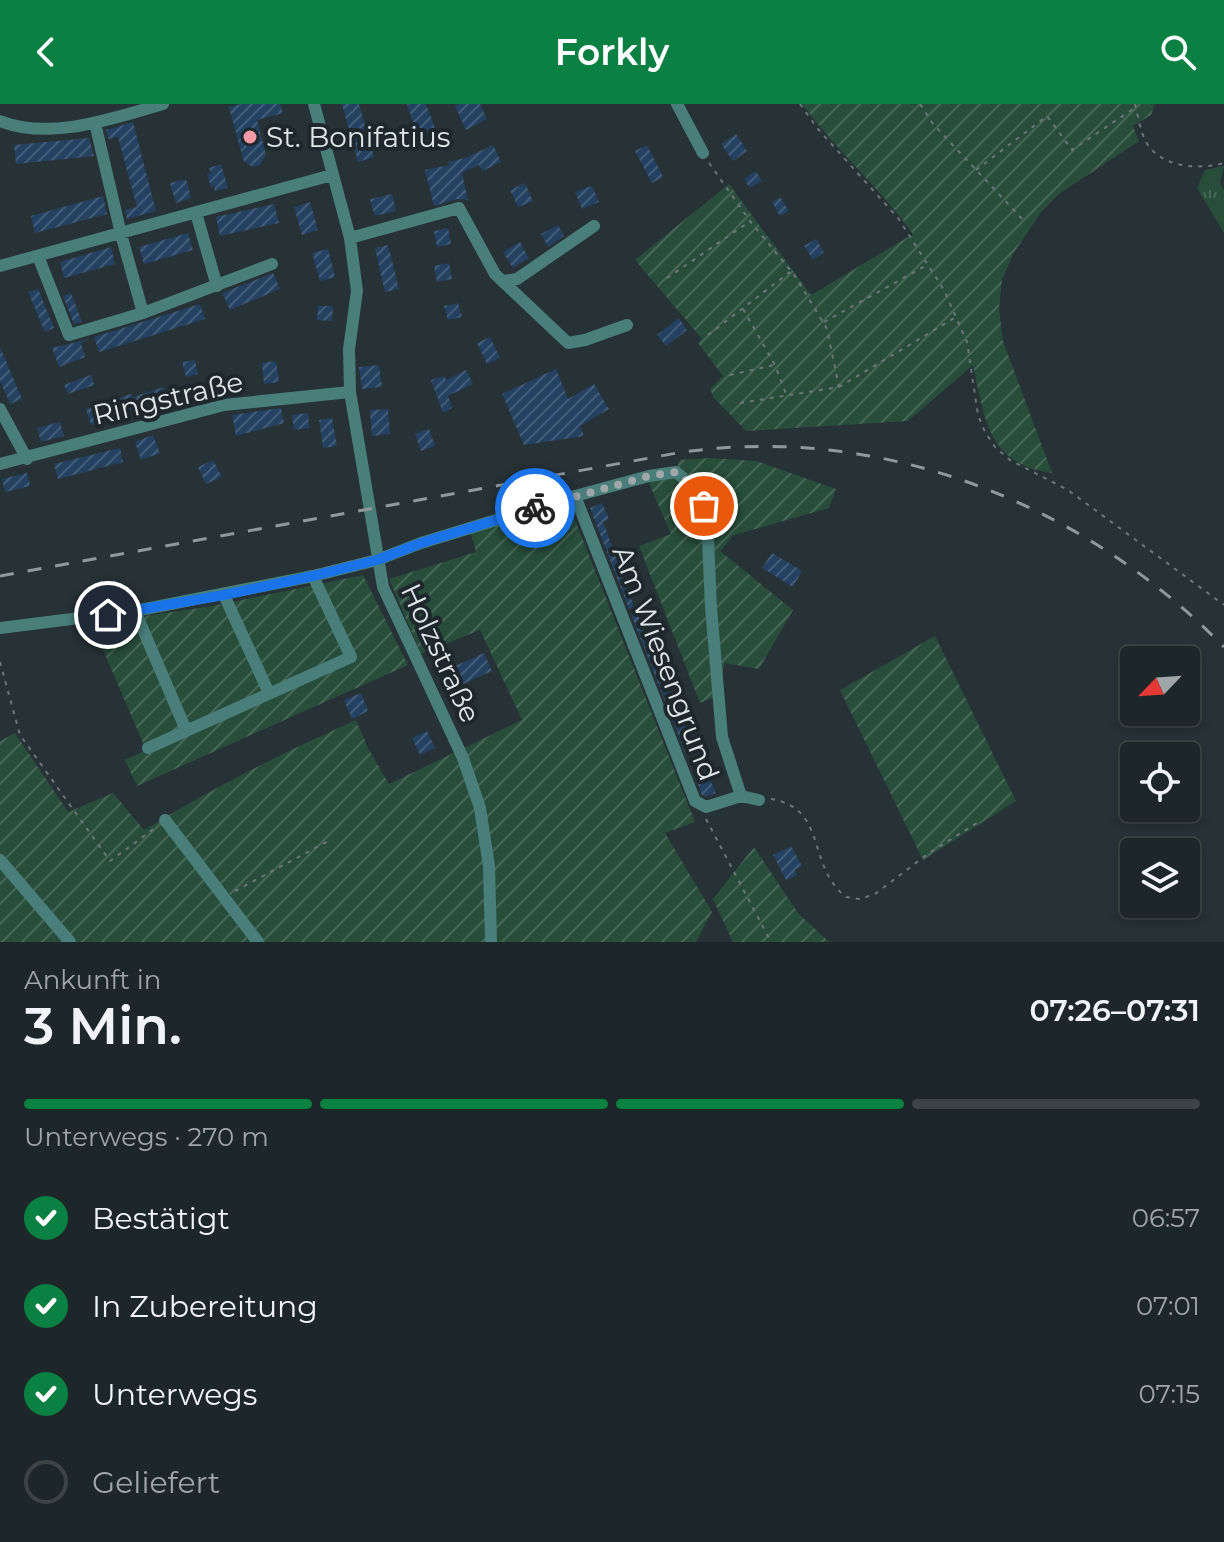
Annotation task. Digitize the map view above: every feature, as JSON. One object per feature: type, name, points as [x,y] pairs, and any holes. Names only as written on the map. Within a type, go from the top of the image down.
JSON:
[{"type":"street","points":[[0,121],[33,129],[95,123],[163,104]]},
{"type":"street","name":"Holzstraße","points":[[314,104],[350,238],[357,291],[349,349],[350,392],[376,555],[383,587],[463,758],[480,808],[489,866],[491,942]]},
{"type":"street","points":[[677,104],[703,153]]},
{"type":"street","points":[[95,123],[143,313]]},
{"type":"street","points":[[0,266],[332,175]]},
{"type":"street","points":[[350,238],[459,208],[495,274],[568,343],[627,325]]},
{"type":"street","points":[[196,213],[217,286]]},
{"type":"street","points":[[503,281],[517,279],[594,226]]},
{"type":"street","points":[[38,256],[69,335],[143,313],[272,264]]},
{"type":"street","name":"Ringstraße","points":[[0,464],[224,405],[350,392]]},
{"type":"street","points":[[0,409],[27,459]]},
{"type":"street","name":"Am Wiesengrund","points":[[0,628],[135,611],[313,576],[575,496],[676,472],[695,488],[707,518],[722,737],[741,796]]},
{"type":"street","name":"Am Wiesengrund","points":[[575,496],[695,801],[700,806],[741,796],[759,800]]},
{"type":"street","points":[[148,748],[351,657],[313,576]]},
{"type":"street","points":[[224,595],[269,693]]},
{"type":"street","points":[[135,611],[186,730]]},
{"type":"street","points":[[165,820],[258,942]]},
{"type":"street","points":[[0,860],[70,942]]},
{"type":"path","points":[[800,104],[818,129],[898,218],[928,264],[957,316],[967,342],[978,415],[995,447],[1010,460],[1068,490],[1224,605]]},
{"type":"path","points":[[920,104],[933,124],[1026,223]]},
{"type":"path","points":[[976,170],[1047,116],[1072,150],[1135,106],[1146,142],[1156,154],[1176,164],[1196,167],[1224,163]]},
{"type":"path","points":[[703,153],[750,221],[791,271],[827,329],[839,387]]},
{"type":"path","points":[[667,278],[750,221]]},
{"type":"path","points":[[823,323],[928,264]]},
{"type":"path","points":[[708,335],[791,271]]},
{"type":"path","points":[[743,309],[775,365],[787,395]]},
{"type":"path","points":[[740,403],[839,387],[957,316]]},
{"type":"path","points":[[730,375],[775,365]]},
{"type":"path","points":[[0,664],[20,735],[110,861],[165,820]]},
{"type":"path","points":[[759,800],[785,801],[796,807],[805,816],[829,879],[846,897],[860,899],[875,894],[929,853],[977,823]]},
{"type":"path","points":[[700,806],[771,942]]},
{"type":"path","points":[[223,897],[332,839]]},
{"type":"green space","points":[[802,104],[1155,104],[1151,115],[1133,126],[1139,141],[1059,194],[1042,211],[1013,254],[1002,280],[999,309],[1003,341],[1052,473],[1030,468],[1001,449],[986,419],[973,365],[908,421],[746,431],[714,398],[710,389],[723,376],[698,343],[702,339],[635,260],[729,184],[811,295],[913,234]]},
{"type":"green space","points":[[1224,166],[1220,182],[1224,190],[1224,233],[1197,188],[1205,170]]},
{"type":"green space","points":[[680,460],[756,461],[836,489],[829,508],[734,535],[720,551],[793,610],[759,669],[725,663],[715,697],[700,703],[639,546],[671,534],[648,481],[673,477]]},
{"type":"green space","points":[[569,505],[695,822],[665,833],[712,912],[696,942],[0,942],[0,741],[15,733],[68,812],[113,793],[144,830],[248,772],[356,720],[389,784],[522,720],[480,630],[421,654],[389,579],[476,552],[470,530]]},
{"type":"green space","points":[[363,575],[408,665],[137,786],[125,760],[146,750],[92,624],[212,606]]},
{"type":"green space","points":[[935,636],[1016,801],[923,860],[840,690]]},
{"type":"green space","points":[[754,847],[798,913],[829,942],[733,942],[713,899]]},
{"type":"building","name":"St. Bonifatius","points":[[280,104],[283,113],[257,120],[266,155],[260,165],[253,167],[244,162],[229,107]]},
{"type":"building","points":[[342,104],[359,104],[374,157],[358,162]]},
{"type":"building","points":[[407,104],[426,104],[435,128],[417,134]]},
{"type":"building","points":[[480,104],[487,119],[466,130],[455,106]]},
{"type":"building","points":[[133,122],[156,211],[127,219],[125,210],[137,207],[118,137],[108,139],[106,130]]},
{"type":"building","points":[[736,134],[747,151],[733,161],[721,144]]},
{"type":"building","points":[[89,138],[94,156],[16,164],[14,145]]},
{"type":"building","points":[[493,145],[501,162],[482,171],[479,165],[462,173],[468,200],[457,199],[434,206],[425,170],[449,165],[448,162]]},
{"type":"building","points":[[647,145],[663,177],[652,183],[635,151]]},
{"type":"building","points":[[221,164],[228,188],[215,191],[207,174],[211,173],[209,168]]},
{"type":"building","points":[[756,171],[762,181],[750,188],[744,179]]},
{"type":"building","points":[[186,179],[191,198],[176,203],[170,183]]},
{"type":"building","points":[[525,183],[533,201],[518,207],[510,190]]},
{"type":"building","points":[[592,186],[599,202],[582,209],[575,192]]},
{"type":"building","points":[[392,194],[396,211],[375,216],[370,199]]},
{"type":"building","points":[[103,196],[107,214],[35,233],[31,216]]},
{"type":"building","points":[[780,197],[789,211],[780,216],[772,202]]},
{"type":"building","points":[[310,202],[318,230],[302,235],[294,207]]},
{"type":"building","points":[[274,204],[279,223],[220,236],[216,217]]},
{"type":"building","points":[[558,225],[564,236],[548,247],[541,234]]},
{"type":"building","points":[[448,228],[451,244],[437,247],[434,231]]},
{"type":"building","points":[[188,233],[193,250],[144,264],[139,247]]},
{"type":"building","points":[[816,239],[824,252],[813,260],[804,246]]},
{"type":"building","points":[[520,242],[529,258],[513,268],[503,252]]},
{"type":"building","points":[[388,245],[399,289],[385,292],[375,248]]},
{"type":"building","points":[[111,247],[115,264],[64,278],[60,262]]},
{"type":"building","points":[[328,249],[335,277],[320,281],[312,253]]},
{"type":"building","points":[[449,263],[452,279],[437,282],[434,266]]},
{"type":"building","points":[[273,273],[280,289],[230,310],[222,293]]},
{"type":"building","points":[[38,289],[54,328],[45,332],[28,292]]},
{"type":"building","points":[[71,293],[82,322],[74,324],[63,296]]},
{"type":"building","points":[[458,303],[462,317],[448,320],[444,306]]},
{"type":"building","points":[[200,304],[205,319],[99,352],[94,337]]},
{"type":"building","points":[[318,306],[333,306],[332,321],[317,320]]},
{"type":"building","points":[[679,318],[687,330],[666,346],[657,335]]},
{"type":"building","points":[[490,337],[500,358],[487,364],[477,343]]},
{"type":"building","points":[[89,339],[81,343],[85,357],[59,367],[52,348]]},
{"type":"building","points":[[0,347],[22,399],[10,404],[0,381]]},
{"type":"building","points":[[195,360],[198,374],[186,377],[182,362]]},
{"type":"building","points":[[276,361],[279,382],[264,384],[262,363]]},
{"type":"building","points":[[379,365],[382,387],[362,389],[359,367]]},
{"type":"building","points":[[556,369],[568,399],[594,384],[609,409],[580,426],[584,436],[524,445],[502,394]]},
{"type":"building","points":[[466,370],[473,384],[448,396],[452,408],[443,413],[431,380],[444,376],[446,380]]},
{"type":"building","points":[[91,375],[94,385],[68,394],[64,385]]},
{"type":"building","points":[[164,387],[169,402],[153,407],[151,402],[124,412],[119,398]]},
{"type":"building","points":[[100,405],[105,421],[91,425],[86,409]]},
{"type":"building","points":[[281,408],[284,423],[236,436],[232,415]]},
{"type":"building","points":[[388,409],[390,434],[372,436],[370,410]]},
{"type":"building","points":[[308,413],[309,428],[294,430],[292,415]]},
{"type":"building","points":[[332,418],[337,446],[323,448],[319,420]]},
{"type":"building","points":[[60,422],[64,436],[41,442],[37,428]]},
{"type":"building","points":[[429,429],[435,446],[421,451],[415,434]]},
{"type":"building","points":[[153,435],[160,453],[141,460],[135,442]]},
{"type":"building","points":[[120,448],[123,462],[58,479],[54,464]]},
{"type":"building","points":[[213,460],[222,477],[206,484],[198,467]]},
{"type":"building","points":[[27,473],[30,486],[5,492],[2,479]]},
{"type":"building","points":[[602,503],[609,519],[603,522],[634,607],[629,609],[590,508]]},
{"type":"building","points":[[772,553],[802,571],[793,587],[762,568]]},
{"type":"building","points":[[637,612],[644,632],[648,631],[653,652],[687,731],[693,752],[686,755],[631,614]]},
{"type":"building","points":[[484,653],[492,671],[463,684],[455,666]]},
{"type":"building","points":[[361,693],[368,711],[352,719],[344,700]]},
{"type":"building","points":[[427,731],[435,748],[420,755],[412,738]]},
{"type":"building","points":[[708,775],[716,793],[706,797],[702,795],[696,779]]},
{"type":"building","points":[[791,846],[802,866],[795,870],[797,875],[786,880],[773,855]]},
{"type":"railway","points":[[0,576],[677,453],[753,446],[828,450],[901,463],[973,484],[1042,514],[1107,551],[1168,596],[1224,647]]},
{"type":"way so far","points":[[535,508],[649,476],[676,472],[695,488],[704,506]]},
{"type":"place","name":"St. Bonifatius","points":[[250,137]]},
{"type":"route","points":[[108,615],[224,595],[377,560],[535,508]]}]
